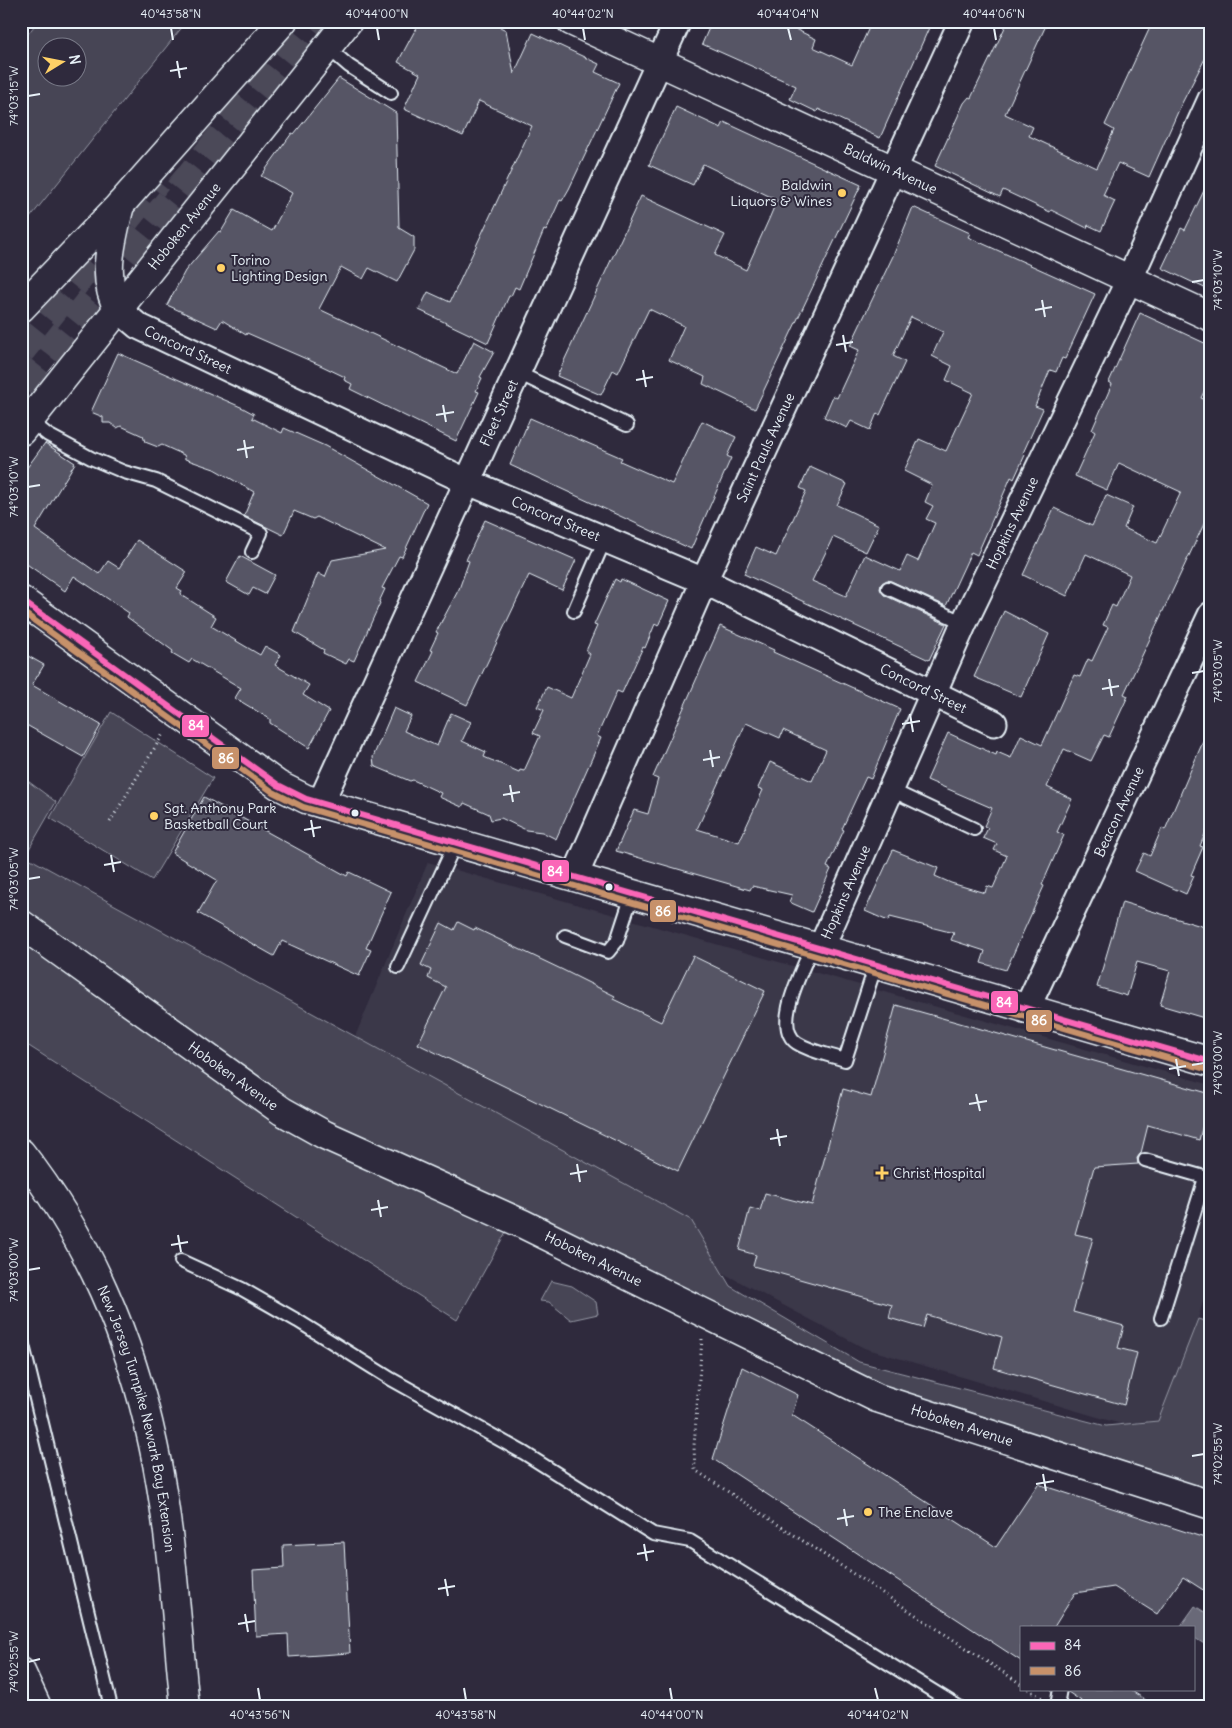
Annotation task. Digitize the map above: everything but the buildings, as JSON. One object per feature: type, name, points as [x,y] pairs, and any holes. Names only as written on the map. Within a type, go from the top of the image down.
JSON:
[{"type":"main road","points":[[21,308],[120,205],[283,21]]},
{"type":"main road","name":"Hoboken Avenue","points":[[25,426],[348,21]]},
{"type":"main road","name":"Baldwin Avenue","points":[[571,21],[1211,317]]},
{"type":"main road","points":[[119,310],[110,289],[109,269],[110,253],[120,205]]},
{"type":"main road","points":[[21,600],[278,785],[320,804],[632,892],[1026,1010],[1211,1062]]},
{"type":"main road","name":"Hoboken Avenue","points":[[21,924],[282,1110],[325,1135],[523,1224],[877,1398],[1211,1505]]},
{"type":"main road","name":"New Jersey Turnpike Newark Bay Extension","points":[[21,1153],[62,1212],[87,1257],[117,1323],[140,1392],[155,1452],[166,1524],[185,1707]]},
{"type":"main road","points":[[21,1672],[37,1707]]},
{"type":"street","name":"Fleet Street","points":[[320,804],[466,481],[678,21]]},
{"type":"street","name":"Saint Pauls Avenue","points":[[575,876],[704,580],[962,21]]},
{"type":"street","name":"Hopkins Avenue","points":[[816,947],[891,790],[964,623],[1130,278],[1211,100]]},
{"type":"street","name":"Concord Street","points":[[119,310],[138,326],[466,481],[704,580],[994,723]]},
{"type":"street","name":"Beacon Avenue","points":[[1026,1010],[1211,615]]},
{"type":"lane","points":[[327,47],[349,66],[391,93]]},
{"type":"lane","points":[[516,372],[627,425]]},
{"type":"lane","points":[[25,426],[48,435],[91,458],[124,472],[156,481],[261,533],[252,552]]},
{"type":"lane","points":[[574,611],[605,539]]},
{"type":"lane","points":[[888,588],[964,623]]},
{"type":"lane","points":[[891,790],[974,829]]},
{"type":"lane","points":[[398,967],[456,842]]},
{"type":"lane","points":[[565,936],[608,952],[618,941],[632,892]]},
{"type":"lane","points":[[816,947],[788,1008],[786,1028],[789,1035],[796,1042],[845,1060],[876,964]]},
{"type":"lane","points":[[1145,1160],[1208,1178],[1161,1318]]},
{"type":"lane","points":[[182,1261],[242,1289],[290,1316],[391,1378],[524,1453],[653,1534],[690,1542],[959,1707]]},
{"type":"lane","points":[[21,1337],[111,1707]]},
{"type":"lane","points":[[1060,1690],[1058,1700],[1061,1707]]},
{"type":"path","points":[[110,822],[163,734]]},
{"type":"path","points":[[702,1334],[694,1446],[695,1470],[1020,1683]]},
{"type":"shaded area","points":[[38,21],[187,21],[21,229],[21,43]]},
{"type":"shaded area","points":[[111,712],[213,778],[152,880],[50,818]]},
{"type":"shaded area","points":[[21,776],[56,802],[25,856],[691,1220],[730,1286],[859,1362],[1106,1426],[1158,1421],[1198,1319],[1211,1323],[1211,1504],[807,1373],[507,1230],[457,1320],[21,1041]]},
{"type":"shaded area","name":"Christ Hospital","points":[[428,862],[1211,1085],[1211,1273],[1165,1437],[864,1348],[702,1262],[349,1051]]},
{"type":"shaded area","points":[[551,1281],[572,1286],[596,1302],[598,1314],[571,1320],[549,1302],[540,1301]]},
{"type":"water","points":[[1195,1606],[1211,1616],[1211,1654],[1206,1645],[1194,1638],[1194,1626],[1181,1626]]},
{"type":"tunnel","points":[[21,387],[313,21]]},
{"type":"tunnel","points":[[21,351],[157,181]]},
{"type":"transit line","name":"84","points":[[21,600],[278,785],[306,799],[1211,1062]]},
{"type":"transit line","name":"86","points":[[21,611],[273,792],[303,807],[1209,1070]]},
{"type":"place","name":"Baldwin Liquors & Wines","points":[[842,193]]},
{"type":"place","name":"Torino Lighting Design","points":[[221,268]]},
{"type":"place","name":"Sgt. Anthony Park Basketball Court","points":[[154,816]]},
{"type":"place","name":"Christ Hospital","points":[[882,1173]]},
{"type":"place","name":"The Enclave","points":[[868,1512]]}]
